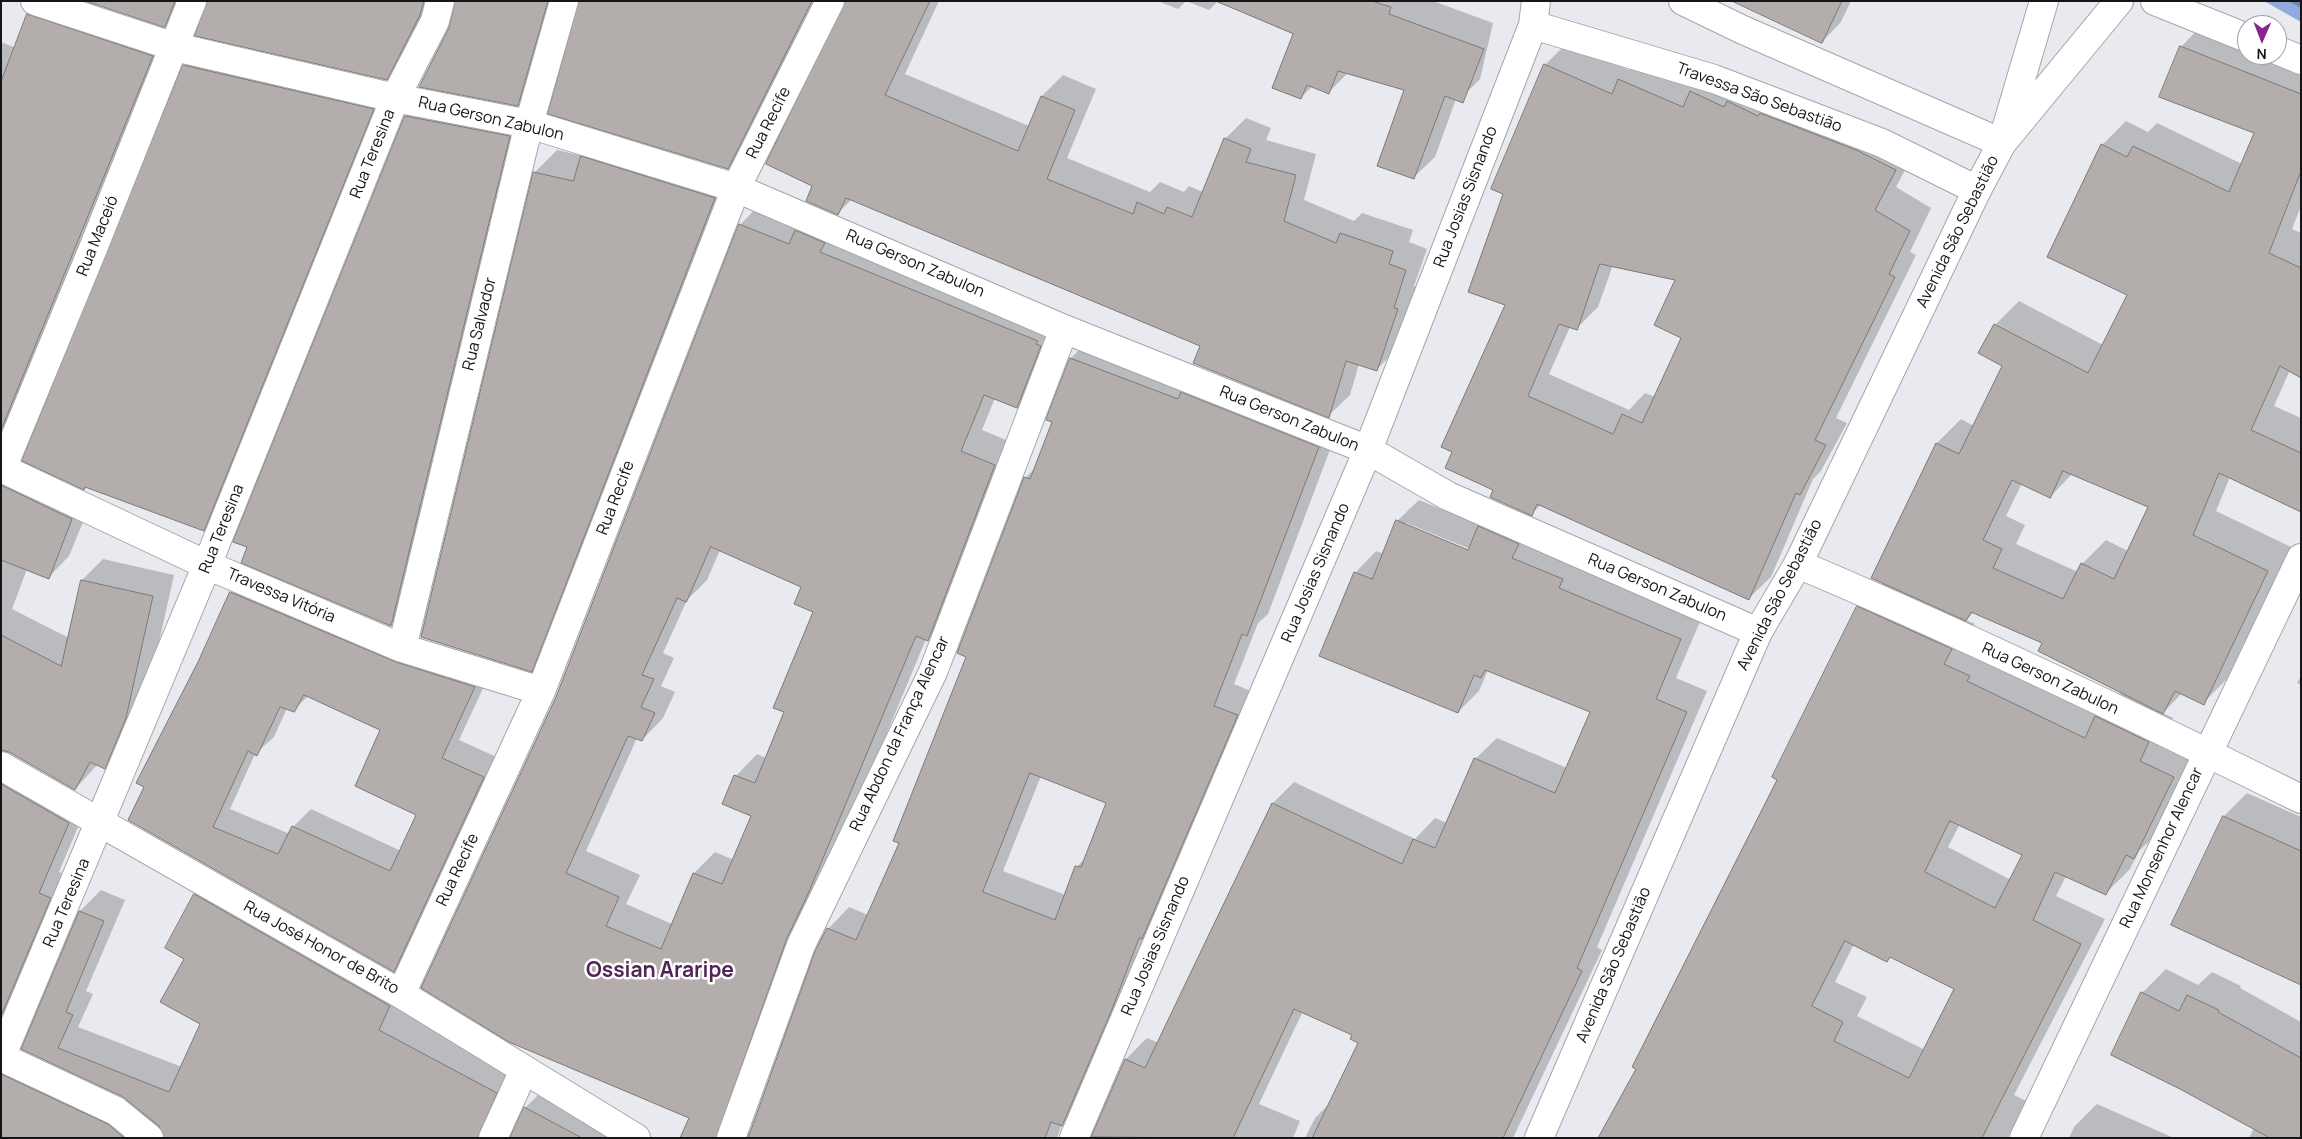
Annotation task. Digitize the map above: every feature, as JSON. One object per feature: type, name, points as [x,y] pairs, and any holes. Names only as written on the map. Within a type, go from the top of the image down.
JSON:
[{"type":"street","name":"Rua Gerson Zabulon","points":[[36,1],[175,47],[395,98],[529,124],[736,188],[1064,328],[1368,450],[1448,496],[1758,632]]},
{"type":"street","name":"Rua Maceió","points":[[2,468],[175,47],[192,1]]},
{"type":"street","name":"Rua Teresina","points":[[1,1057],[207,565],[395,98],[435,21],[440,1]]},
{"type":"street","name":"Rua Salvador","points":[[402,648],[529,124],[564,1]]},
{"type":"street","name":"Rua Recife","points":[[401,994],[541,691],[736,188],[830,1]]},
{"type":"street","points":[[1683,1],[1743,30],[2002,143]]},
{"type":"street","points":[[2002,143],[2044,1]]},
{"type":"street","points":[[2002,143],[2119,1]]},
{"type":"street","points":[[2155,1],[2237,34]]},
{"type":"street","name":"Travessa São Sebastião","points":[[1534,13],[1882,143],[1977,190]]},
{"type":"street","name":"Rua Josias Sisnando","points":[[1074,1138],[1368,450],[1534,13]]},
{"type":"street","points":[[2287,54],[2301,60]]},
{"type":"street","name":"Avenida São Sebastião","points":[[1547,1135],[1758,632],[1798,564],[1977,190],[2002,143]]},
{"type":"street","name":"Rua Abdon da França Alencar","points":[[731,1138],[800,945],[932,672],[1064,328]]},
{"type":"street","name":"Travessa Vitória","points":[[2,468],[207,565],[402,648],[541,691]]},
{"type":"street","name":"Rua Monsenhor Alencar","points":[[2024,1138],[2301,558]]},
{"type":"street","name":"Rua Gerson Zabulon","points":[[1798,564],[1878,598],[2207,752],[2301,799]]},
{"type":"street","name":"Rua José Honor de Brito","points":[[1,766],[401,994],[636,1138]]},
{"type":"street","points":[[1,1057],[116,1111],[149,1138]]},
{"type":"street","points":[[493,1138],[524,1070]]},
{"type":"shaded area","points":[[2264,1],[2301,1],[2301,22]]},
{"type":"building","points":[[86,1],[175,1],[165,27]]},
{"type":"building","points":[[207,1],[424,1],[420,15],[387,80],[195,36]]},
{"type":"building","points":[[455,1],[548,1],[518,106],[419,87],[449,28]]},
{"type":"building","points":[[579,1],[812,1],[728,169],[548,114]]},
{"type":"building","points":[[845,1],[930,1],[885,95],[1018,151],[1041,96],[1075,110],[1047,179],[1133,214],[1137,202],[1164,214],[1167,207],[1192,217],[1224,138],[1251,149],[1246,162],[1296,175],[1284,221],[1336,243],[1340,233],[1393,251],[1389,264],[1406,270],[1394,308],[1398,309],[1377,371],[1346,361],[1329,418],[1193,363],[1200,346],[846,198],[838,215],[806,201],[812,186],[766,164]]},
{"type":"building","points":[[1216,1],[1372,1],[1391,7],[1389,14],[1484,49],[1463,103],[1445,96],[1414,179],[1377,166],[1404,90],[1338,71],[1329,94],[1307,85],[1301,99],[1272,88],[1293,34]]},
{"type":"building","points":[[1732,1],[1842,1],[1822,43]]},
{"type":"building","points":[[27,14],[153,56],[1,430],[1,82]]},
{"type":"building","points":[[2180,46],[2301,94],[2301,171],[2269,253],[2301,268],[2301,378],[2280,366],[2251,430],[2301,453],[2301,512],[2219,473],[2193,535],[2268,571],[2204,705],[2175,691],[2163,714],[2038,651],[2042,643],[1971,612],[1966,621],[1871,578],[1936,443],[1959,454],[2002,366],[1978,353],[1994,324],[2088,373],[2127,295],[2047,257],[2101,144],[2127,157],[2133,146],[2229,192],[2254,133],[2159,97]],"holes":[[[2063,471],[2148,507],[2114,579],[2081,563],[2063,599],[1993,568],[2002,549],[1983,540],[2012,480],[2050,498]]]},
{"type":"building","points":[[1544,64],[1612,94],[1618,79],[1683,107],[1690,91],[1724,107],[1727,101],[1758,116],[1760,113],[1856,150],[1896,170],[1875,210],[1910,231],[1889,274],[1895,277],[1815,440],[1826,445],[1800,495],[1796,493],[1749,600],[1537,504],[1532,516],[1490,497],[1493,490],[1445,468],[1452,452],[1441,447],[1505,305],[1468,292],[1503,194],[1491,189]],"holes":[[[1600,264],[1675,280],[1654,325],[1681,338],[1642,423],[1622,414],[1613,434],[1528,396],[1559,324],[1577,330]]]},
{"type":"building","points":[[183,65],[374,109],[204,531],[85,487],[84,490],[22,461]]},
{"type":"building","points":[[405,116],[510,136],[391,626],[241,563],[247,547],[233,542]]},
{"type":"building","points":[[581,156],[715,198],[532,672],[421,637],[533,172],[573,181]]},
{"type":"building","points":[[739,224],[789,244],[795,230],[825,243],[820,252],[1038,341],[1036,344],[1041,346],[1017,408],[984,395],[961,451],[995,465],[928,641],[916,636],[808,894],[787,938],[716,1138],[680,1138],[689,1118],[509,1042],[421,988],[556,697]],"holes":[[[711,547],[801,587],[794,604],[813,612],[773,708],[784,712],[755,783],[734,775],[722,804],[751,816],[722,884],[693,873],[661,949],[606,926],[619,897],[566,873],[628,736],[642,741],[655,713],[641,707],[654,679],[642,675],[677,598],[686,602]]]},
{"type":"building","points":[[1070,358],[1178,399],[1181,392],[1319,447],[1247,636],[1242,634],[1214,706],[1238,715],[1142,939],[1139,938],[1111,1012],[1062,1126],[1051,1122],[1045,1138],[748,1138],[815,951],[827,928],[856,940],[899,843],[893,841],[966,657],[957,653],[1024,477],[1030,479],[1052,422],[1046,420]],"holes":[[[1030,773],[1106,803],[1081,867],[1075,866],[1055,920],[983,892]]]},
{"type":"building","points":[[1,485],[72,519],[49,579],[1,560]]},
{"type":"building","points":[[1396,520],[1468,550],[1478,526],[1519,544],[1512,558],[1563,579],[1559,588],[1681,639],[1656,699],[1687,712],[1577,968],[1582,971],[1503,1138],[1312,1138],[1358,1043],[1350,1039],[1352,1035],[1294,1009],[1233,1138],[1091,1137],[1125,1059],[1145,1068],[1272,803],[1402,864],[1413,839],[1435,848],[1474,758],[1555,793],[1590,712],[1485,670],[1481,678],[1474,675],[1458,713],[1319,656],[1354,572],[1372,579]]},
{"type":"building","points":[[81,580],[153,596],[126,718],[105,769],[90,762],[75,790],[9,752],[1,750],[1,635],[61,666]]},
{"type":"building","points":[[230,592],[396,662],[475,687],[442,758],[484,777],[394,972],[128,820],[144,787],[136,783],[198,662]],"holes":[[[304,695],[380,730],[355,786],[416,815],[390,871],[292,826],[278,854],[213,827],[248,751],[257,756],[280,707],[294,712]]]},
{"type":"building","points":[[1857,606],[1952,649],[1944,664],[1970,676],[1967,681],[2085,738],[2095,716],[2149,742],[2140,761],[2174,777],[2134,859],[2126,855],[2106,895],[2055,872],[2033,920],[2081,944],[1982,1138],[1598,1138],[1636,1069],[1632,1067],[1777,780],[1772,777]],"holes":[[[1950,821],[2022,855],[1995,908],[1925,872]],[[1845,941],[1887,962],[1890,957],[1954,989],[1909,1078],[1834,1041],[1843,1022],[1812,1006]]]},
{"type":"building","points":[[1,784],[69,823],[39,893],[51,898],[1,1016]]},
{"type":"building","points":[[2223,816],[2301,851],[2301,985],[2171,925]]},
{"type":"building","points":[[194,894],[390,1006],[379,1030],[497,1093],[478,1138],[164,1138],[159,1126],[123,1097],[21,1049],[79,911],[104,921],[66,1012],[73,1015],[58,1048],[169,1092],[200,1024],[160,1002],[184,959],[165,948]]},
{"type":"building","points":[[2141,992],[2179,1011],[2187,995],[2219,1010],[2218,1012],[2301,1058],[2301,1138],[2270,1138],[2180,1089],[2111,1055]]},
{"type":"building","points":[[1,1074],[108,1124],[124,1138],[1,1138]]},
{"type":"building","points":[[524,1107],[582,1138],[510,1138]]},
{"type":"district","name":"Ossian Araripe","points":[[660,971]]}]
